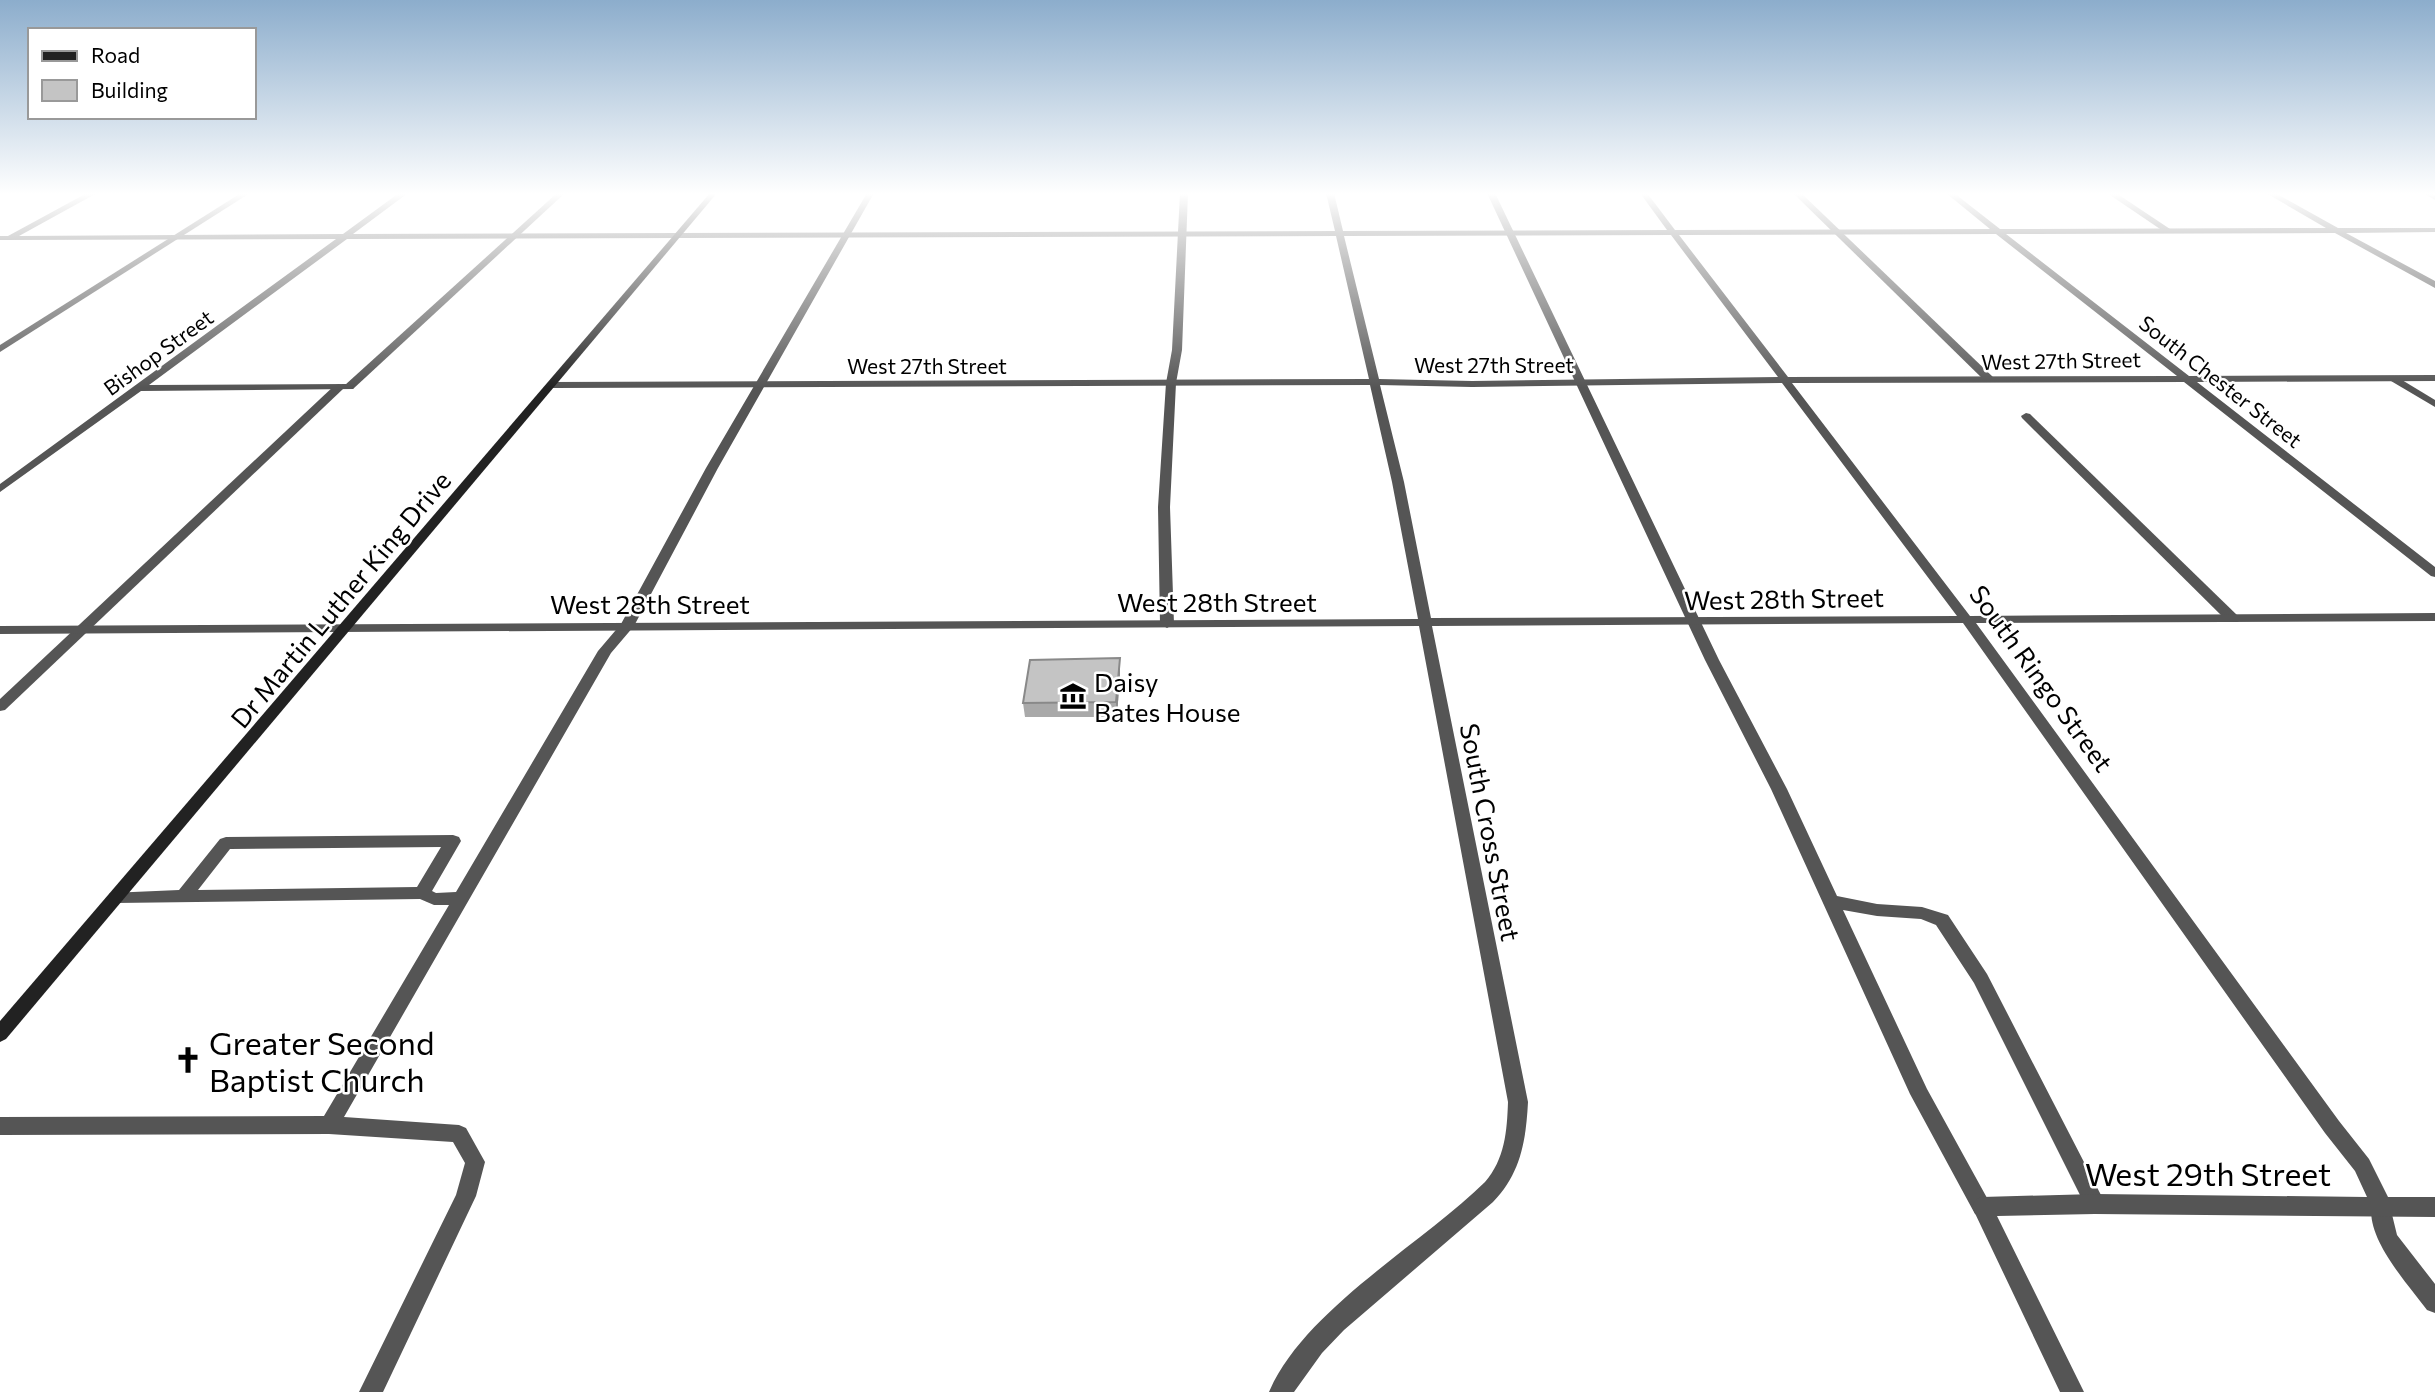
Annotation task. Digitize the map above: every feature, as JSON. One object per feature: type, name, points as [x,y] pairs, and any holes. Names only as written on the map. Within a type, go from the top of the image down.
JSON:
[{"type":"street","points":[[0,349],[142,258]]},
{"type":"street","name":"Bishop Street","points":[[0,489],[314,258]]},
{"type":"street","points":[[0,707],[344,387],[490,258]]},
{"type":"street","name":"Dr Martin Luther King Drive","points":[[0,1034],[553,385],[658,258]]},
{"type":"street","points":[[329,1125],[606,651],[627,626],[712,468],[832,258]]},
{"type":"street","points":[[1167,624],[1164,507],[1171,383],[1177,349],[1181,258]]},
{"type":"street","name":"South Cross Street","points":[[1282,1392],[1303,1358],[1358,1303],[1497,1184],[1508,1165],[1517,1125],[1518,1102],[1513,1067],[1398,482],[1346,258]]},
{"type":"street","points":[[1520,258],[1695,622],[1779,789],[1920,1094],[1982,1207],[2072,1392]]},
{"type":"street","name":"South Ringo Street","points":[[1693,258],[1966,619],[2323,1115],[2362,1165],[2381,1205],[2387,1239],[2435,1302]]},
{"type":"street","points":[[1864,258],[1990,380]]},
{"type":"street","name":"South Chester Street","points":[[2032,258],[2435,573]]},
{"type":"street","points":[[2386,258],[2435,285]]},
{"type":"street","points":[[2395,379],[2435,404]]},
{"type":"street","name":"West 27th Street","points":[[553,385],[2435,379]]},
{"type":"street","points":[[139,388],[344,387]]},
{"type":"street","points":[[2026,416],[2233,619]]},
{"type":"street","name":"West 28th Street","points":[[0,629],[2435,617]]},
{"type":"street","points":[[184,896],[226,843],[453,841],[422,893]]},
{"type":"street","points":[[116,897],[422,893],[434,899],[463,898]]},
{"type":"street","points":[[1830,901],[1877,910],[1922,913],[1941,920],[1947,926],[1981,979],[2095,1204]]},
{"type":"street","points":[[0,1126],[329,1125],[459,1134],[475,1162],[466,1196],[371,1392]]},
{"type":"street","name":"West 29th Street","points":[[1982,1207],[2095,1204],[2435,1207]]},
{"type":"building","name":"Daisy Bates House","points":[[1120,658],[1116,702],[1023,703],[1030,660]]},
{"type":"place","name":"Daisy Bates House","points":[[1073,696]]},
{"type":"place","name":"Greater Second Baptist Church","points":[[188,1060]]}]
